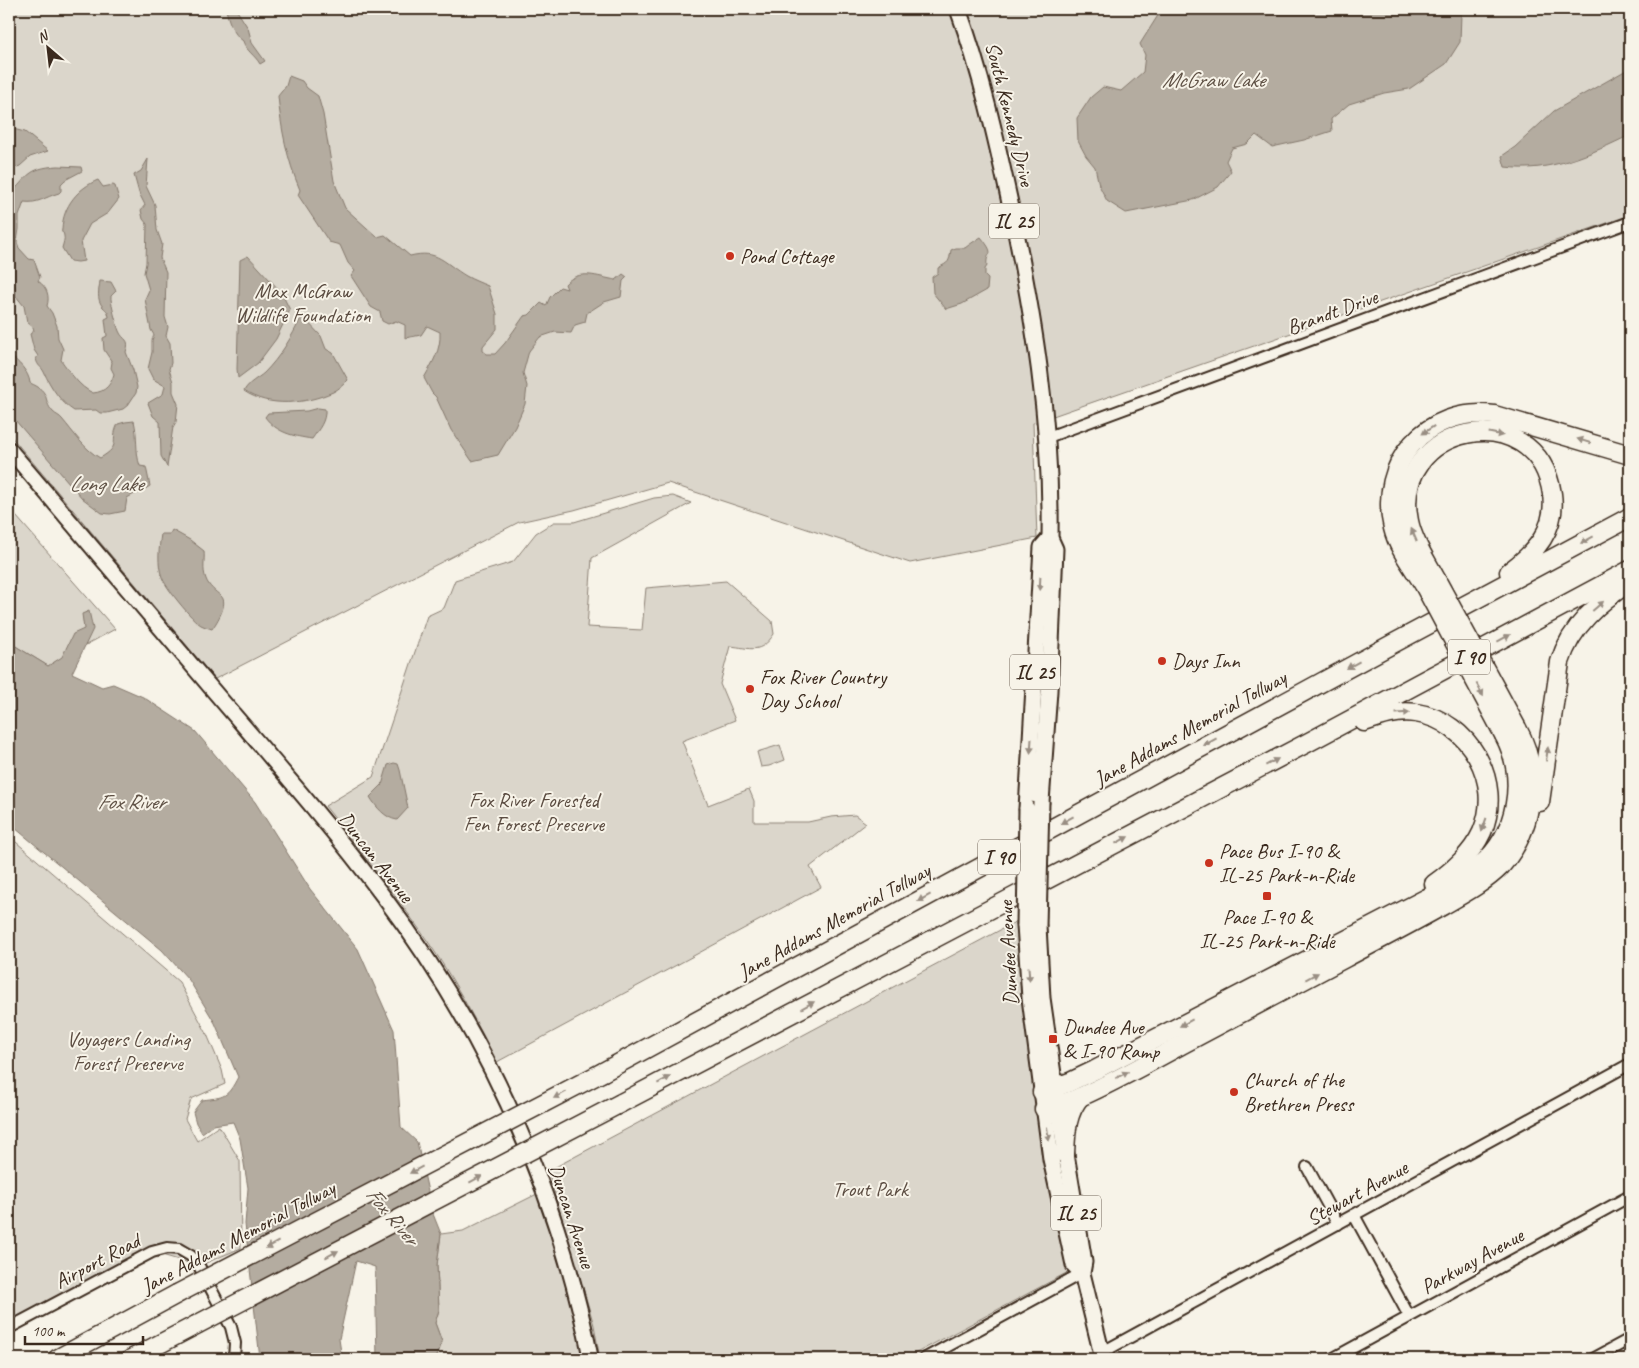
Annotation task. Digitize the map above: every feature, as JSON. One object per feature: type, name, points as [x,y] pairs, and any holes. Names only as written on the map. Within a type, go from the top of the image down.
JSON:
[{"type":"highway","points":[[1430,582],[1403,550],[1395,534],[1391,516],[1391,495],[1394,476],[1400,461],[1412,444],[1431,428],[1458,416],[1474,414],[1494,415],[1630,455]]},
{"type":"highway","points":[[1066,1154],[1066,1125],[1075,1102],[1080,1097],[1422,917],[1482,883],[1502,865],[1516,843],[1528,815],[1532,787],[1528,756],[1510,732],[1430,582],[1409,520],[1407,506],[1408,491],[1416,469],[1425,457],[1446,440],[1473,432],[1492,432],[1516,440],[1536,458],[1544,470],[1550,486],[1553,504],[1552,514],[1543,539],[1529,557],[1508,573],[1396,642]]},
{"type":"highway","name":"Jane Addams Memorial Tollway","points":[[57,1359],[177,1294],[603,1072],[1630,517]]},
{"type":"highway","name":"I 90","points":[[132,1359],[1307,743],[1630,570]]},
{"type":"highway","points":[[1422,917],[1485,890],[1503,875],[1526,847],[1538,814],[1560,662],[1564,651],[1574,630],[1583,620],[1608,597],[1630,582]]},
{"type":"highway","points":[[1307,743],[1382,716],[1402,712],[1424,714],[1452,728],[1472,747],[1484,772],[1488,797],[1483,830],[1472,848],[1456,867],[1431,886],[1318,954]]},
{"type":"highway","points":[[1050,1098],[1070,1082],[1467,876],[1479,867],[1493,853],[1509,827],[1516,796],[1515,768],[1510,749],[1510,732]]},
{"type":"highway","points":[[1050,1098],[1080,1097]]},
{"type":"main road","name":"South Kennedy Drive","points":[[958,9],[968,37],[996,137],[1021,254],[1036,345],[1048,437]]},
{"type":"main road","name":"Dundee Avenue","points":[[1048,437],[1050,538],[1055,549],[1048,691],[1034,806],[1032,925],[1042,998],[1050,1098],[1051,1159],[1074,1265],[1082,1273]]},
{"type":"main road","name":"Dundee Avenue","points":[[1050,1098],[1066,1154],[1084,1262],[1082,1273],[1102,1356]]},
{"type":"street","name":"Brandt Drive","points":[[1048,437],[1630,222]]},
{"type":"street","name":"Duncan Avenue","points":[[9,449],[344,847],[393,910],[442,983],[491,1068],[537,1168],[566,1254],[584,1323],[591,1359]]},
{"type":"street","name":"Stewart Avenue","points":[[1102,1356],[1630,1064]]},
{"type":"street","points":[[1307,1167],[1338,1224]]},
{"type":"street","name":"Parkway Avenue","points":[[1332,1359],[1630,1196]]},
{"type":"street","points":[[1354,1215],[1410,1316]]},
{"type":"street","name":"Airport Road","points":[[9,1328],[152,1252],[167,1248],[180,1250],[191,1256],[199,1266],[231,1328],[236,1344],[234,1359]]},
{"type":"street","points":[[924,1359],[1082,1273]]},
{"type":"street","points":[[1597,1358],[1630,1339]]},
{"type":"green space","name":"Max McGraw Wildlife Foundation","points":[[9,9],[1630,9],[1630,215],[1033,423],[1037,538],[910,563],[668,483],[574,510],[519,522],[215,679],[9,434]]},
{"type":"green space","name":"Fox River Forested Fen Forest Preserve","points":[[673,496],[691,503],[592,558],[587,627],[642,630],[646,588],[726,581],[772,621],[774,634],[769,641],[759,648],[749,649],[730,646],[720,684],[735,720],[682,741],[708,805],[749,789],[754,801],[754,822],[808,822],[831,817],[855,815],[866,823],[810,867],[821,887],[497,1062],[459,990],[433,949],[325,806],[373,777],[427,616],[444,608],[455,580],[513,562],[536,533],[554,522],[574,522],[654,498]]},
{"type":"green space","points":[[9,508],[115,629],[48,666],[9,642]]},
{"type":"green space","points":[[780,745],[785,760],[761,767],[757,752]]},
{"type":"green space","name":"Voyagers Landing Forest Preserve","points":[[9,836],[179,982],[206,1032],[222,1070],[225,1084],[191,1099],[185,1119],[197,1141],[219,1126],[240,1161],[241,1248],[199,1266],[152,1252],[9,1330]]},
{"type":"green space","name":"Trout Park","points":[[1017,921],[1027,1038],[1046,1174],[1072,1270],[905,1359],[600,1359],[594,1325],[548,1171]]},
{"type":"green space","points":[[539,1193],[567,1278],[586,1359],[436,1359],[442,1342],[435,1323],[439,1310],[437,1265],[441,1234],[463,1231]]},
{"type":"water","points":[[226,9],[236,9],[248,28],[252,43],[265,61],[260,64],[246,48],[243,41],[236,35]]},
{"type":"water","name":"McGraw Lake","points":[[1162,9],[1465,9],[1461,14],[1460,42],[1446,64],[1409,89],[1384,93],[1349,104],[1331,119],[1332,131],[1304,140],[1272,147],[1256,135],[1247,144],[1232,148],[1226,161],[1231,171],[1218,187],[1193,200],[1126,213],[1107,201],[1099,185],[1095,167],[1086,156],[1078,141],[1077,118],[1091,97],[1103,87],[1121,91],[1143,72],[1145,55],[1140,44]]},
{"type":"water","points":[[1630,68],[1630,135],[1585,155],[1554,165],[1522,168],[1505,167],[1502,156],[1515,147],[1554,111]]},
{"type":"water","points":[[289,76],[302,81],[307,88],[318,96],[323,114],[334,181],[345,208],[377,237],[385,235],[410,256],[427,254],[440,258],[466,276],[488,286],[497,314],[497,329],[483,346],[483,351],[487,354],[495,354],[524,316],[529,315],[541,303],[546,306],[550,297],[560,287],[567,289],[565,284],[571,279],[583,275],[616,280],[623,274],[627,277],[623,281],[621,297],[604,302],[587,313],[585,322],[575,325],[571,333],[555,332],[540,337],[529,351],[523,373],[527,386],[525,404],[515,427],[498,455],[472,461],[451,430],[436,397],[424,378],[438,350],[440,332],[427,326],[421,335],[405,338],[405,325],[396,321],[388,324],[382,321],[380,312],[371,307],[351,276],[355,271],[348,263],[340,245],[329,242],[298,195],[300,190],[285,144],[278,96],[286,86]]},
{"type":"water","points":[[9,128],[25,132],[48,151],[30,157],[20,166],[11,169],[9,167]]},
{"type":"water","points":[[148,159],[146,186],[155,205],[157,230],[162,244],[160,258],[166,272],[165,317],[168,327],[166,336],[170,343],[171,363],[169,369],[173,382],[173,392],[178,404],[167,467],[161,456],[160,422],[153,416],[148,403],[163,394],[165,386],[153,379],[148,369],[154,335],[151,330],[145,299],[149,290],[144,273],[147,224],[143,219],[141,210],[145,205],[139,193],[134,175],[141,171]]},
{"type":"water","points":[[58,166],[81,167],[82,171],[65,180],[61,184],[61,191],[59,193],[38,201],[24,202],[19,216],[17,242],[19,248],[29,259],[34,260],[40,277],[38,281],[47,292],[47,306],[57,326],[58,338],[63,349],[61,360],[79,383],[93,393],[107,387],[114,374],[111,368],[112,362],[104,350],[103,338],[107,336],[105,319],[109,317],[99,301],[100,281],[111,282],[116,291],[111,296],[111,299],[119,331],[128,344],[126,352],[137,387],[136,393],[128,405],[123,409],[107,413],[100,413],[96,410],[74,411],[56,394],[37,362],[38,356],[34,350],[30,334],[34,331],[33,327],[27,322],[24,306],[15,295],[10,273],[9,195],[34,171]]},
{"type":"water","points":[[98,180],[103,187],[115,186],[119,199],[108,213],[90,224],[81,241],[84,261],[70,261],[62,248],[65,213],[78,193]]},
{"type":"water","points":[[981,237],[990,251],[985,269],[985,276],[988,279],[987,290],[962,304],[946,309],[933,293],[932,277],[938,273],[938,268],[948,262],[951,250],[965,248]]},
{"type":"water","points":[[248,256],[281,292],[290,310],[276,339],[258,363],[238,378],[240,260]]},
{"type":"water","points":[[301,318],[304,318],[321,336],[326,349],[333,353],[348,380],[333,392],[300,401],[276,402],[265,400],[244,391],[275,360]]},
{"type":"water","name":"Long Lake","points":[[9,355],[16,360],[28,375],[30,383],[37,386],[44,393],[53,412],[61,418],[84,445],[100,458],[111,450],[118,424],[134,421],[138,461],[140,466],[146,467],[150,486],[127,498],[125,511],[110,514],[102,513],[82,498],[9,413]]},
{"type":"water","points":[[318,408],[325,409],[324,417],[322,425],[312,439],[292,435],[280,430],[265,417],[268,413],[307,411]]},
{"type":"water","points":[[172,530],[190,540],[204,551],[206,579],[210,587],[221,596],[224,603],[217,622],[212,629],[201,625],[192,617],[164,582],[160,572],[159,561],[161,534],[170,534]]},
{"type":"water","name":"Fox River","points":[[89,611],[93,629],[72,673],[102,687],[113,684],[143,697],[195,731],[255,802],[310,889],[358,949],[394,1030],[401,1127],[417,1142],[433,1214],[441,1234],[437,1265],[439,1310],[435,1323],[442,1342],[436,1359],[377,1359],[375,1267],[356,1261],[339,1339],[342,1359],[260,1359],[245,1224],[248,1188],[240,1139],[233,1122],[213,1125],[202,1133],[196,1123],[193,1112],[202,1100],[221,1097],[228,1093],[238,1077],[215,1023],[189,980],[162,950],[9,823],[9,642],[48,666],[62,657],[73,634],[84,629],[82,614]]},
{"type":"water","points":[[398,764],[400,770],[408,808],[397,820],[381,812],[370,797],[382,785],[388,765]]},
{"type":"place","name":"Pond Cottage","points":[[730,256]]},
{"type":"place","name":"Days Inn","points":[[1162,661]]},
{"type":"place","name":"Fox River Country Day School","points":[[750,689]]},
{"type":"place","name":"Pace Bus I-90 & IL-25 Park-n-Ride","points":[[1209,863]]},
{"type":"place","name":"Pace I-90 & IL-25 Park-n-Ride","points":[[1267,896]]},
{"type":"place","name":"Dundee Ave & I-90 Ramp","points":[[1053,1039]]},
{"type":"place","name":"Church of the Brethren Press","points":[[1234,1092]]}]
